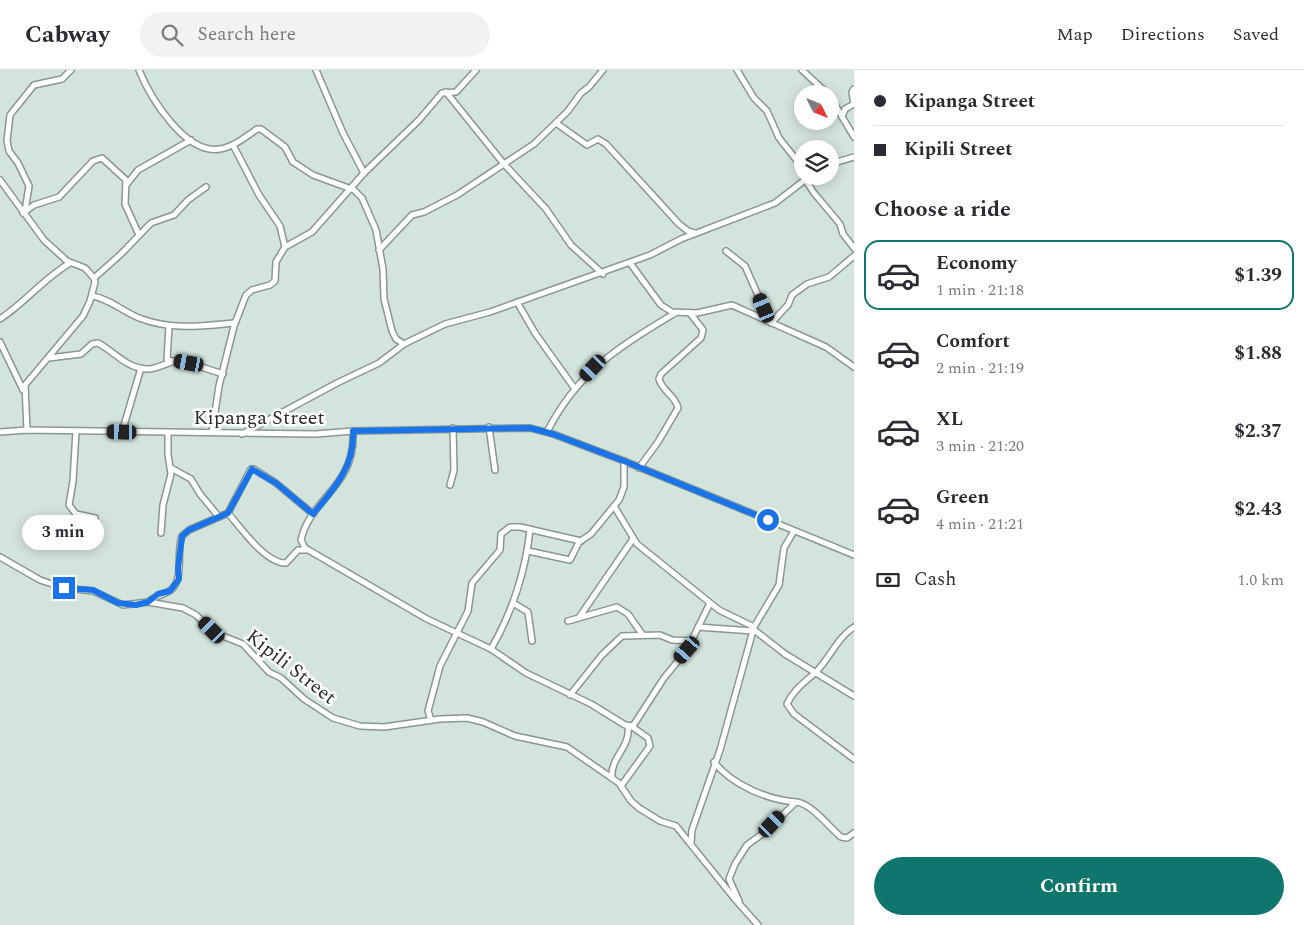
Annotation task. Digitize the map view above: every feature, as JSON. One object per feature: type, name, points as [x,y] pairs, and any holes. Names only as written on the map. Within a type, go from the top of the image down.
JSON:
[{"type":"street","points":[[24,212],[29,186],[18,163],[9,151],[7,141],[10,115],[34,84],[62,79],[71,70]]},
{"type":"street","points":[[139,70],[146,86],[160,108],[191,140],[212,149],[233,145],[257,129],[261,129],[284,146],[293,162],[308,172],[350,188],[359,195],[368,210],[376,230],[384,299],[392,331],[396,339],[404,344]]},
{"type":"street","points":[[316,70],[343,133],[364,173]]},
{"type":"street","points":[[212,432],[234,323],[240,307],[249,292],[270,285],[275,281],[276,262],[285,247],[312,232],[364,173],[394,145],[442,93],[456,92],[476,70]]},
{"type":"street","points":[[379,250],[412,216],[457,195],[534,144],[556,123],[603,70]]},
{"type":"street","points":[[737,70],[754,98],[767,111],[779,138],[794,157]]},
{"type":"street","points":[[802,70],[818,85]]},
{"type":"street","points":[[842,117],[845,109],[854,104],[852,92],[854,89]]},
{"type":"street","points":[[446,92],[504,164],[546,209],[571,245],[603,274]]},
{"type":"street","points":[[839,112],[854,137]]},
{"type":"street","points":[[556,123],[587,145],[598,140],[606,144],[679,224],[696,234]]},
{"type":"street","points":[[139,236],[125,204],[127,184],[138,170],[191,140]]},
{"type":"street","points":[[233,145],[259,195],[280,226],[285,247]]},
{"type":"street","points":[[839,161],[854,157]]},
{"type":"street","points":[[24,212],[34,204],[59,196],[97,158],[106,160],[127,184]]},
{"type":"street","points":[[0,180],[44,240],[70,263],[85,268],[94,278]]},
{"type":"street","points":[[242,434],[336,383],[379,364],[404,344],[445,324],[603,274],[775,202],[798,185]]},
{"type":"street","points":[[811,185],[814,194],[838,221],[843,234],[854,248]]},
{"type":"street","points":[[24,390],[33,373],[49,358],[83,316],[92,296],[94,278],[155,220],[174,215],[188,200],[206,187]]},
{"type":"street","points":[[726,251],[745,266],[772,322]]},
{"type":"street","points":[[772,322],[788,306],[791,296],[804,285],[829,277],[854,256]]},
{"type":"street","points":[[0,319],[17,307],[51,274],[70,263]]},
{"type":"street","points":[[630,263],[661,305],[676,312],[690,313],[731,305],[826,347],[854,367]]},
{"type":"street","points":[[92,296],[104,298],[143,319],[169,326],[183,328],[234,323]]},
{"type":"street","points":[[517,302],[535,333],[574,389]]},
{"type":"street","points":[[547,432],[558,410],[574,389],[603,360],[676,312]]},
{"type":"street","points":[[639,468],[658,442],[678,408],[676,401],[660,384],[659,379],[701,338],[702,330],[690,313]]},
{"type":"street","points":[[169,326],[166,359],[172,362],[196,365],[223,374]]},
{"type":"street","points":[[0,342],[24,390],[27,430]]},
{"type":"street","points":[[49,358],[81,354],[92,344],[98,343],[122,360],[141,368],[152,369],[172,362]]},
{"type":"street","points":[[122,432],[141,368]]},
{"type":"street","points":[[489,427],[495,470]]},
{"type":"street","points":[[450,485],[454,470],[453,428]]},
{"type":"street","name":"Kipanga Street","points":[[0,432],[27,430],[316,434],[453,428],[530,428],[547,432],[624,461],[854,555]]},
{"type":"street","points":[[76,431],[73,481],[69,505],[76,514],[95,518]]},
{"type":"street","points":[[306,550],[301,540],[313,514],[339,483],[347,468],[354,440],[353,431]]},
{"type":"street","points":[[161,533],[163,505],[170,480],[171,468],[168,454],[168,433]]},
{"type":"street","points":[[528,551],[568,560],[580,541],[591,534],[623,493],[624,461]]},
{"type":"street","points":[[171,468],[191,479],[200,494],[219,517]]},
{"type":"street","points":[[148,602],[158,594],[170,591],[178,581],[182,536],[189,530],[228,513],[249,471],[253,469],[276,483],[313,514]]},
{"type":"street","points":[[614,506],[632,539],[710,603],[725,614],[753,629],[785,654],[816,671],[854,696]]},
{"type":"street","points":[[228,513],[256,545],[280,563],[286,563],[298,550],[306,550],[428,619],[456,631],[491,650],[526,672],[591,704],[648,738],[650,746],[621,786]]},
{"type":"street","points":[[431,720],[428,711],[438,671],[456,631],[468,611],[472,583],[500,550],[501,534],[510,527],[530,528],[580,541]]},
{"type":"street","points":[[491,650],[500,634],[512,603],[528,551],[530,528]]},
{"type":"street","points":[[691,846],[692,830],[753,629],[778,585],[784,548],[794,531]]},
{"type":"street","points":[[580,616],[632,539]]},
{"type":"street","name":"Kipili Street","points":[[0,558],[45,582],[64,588],[93,590],[123,605],[148,602],[183,608],[196,615],[215,633],[243,644],[269,672],[281,678],[304,699],[333,718],[360,726],[384,727],[431,720],[467,718],[483,722],[515,736],[557,743],[571,749],[612,777],[639,808],[660,820],[676,826],[758,925]]},
{"type":"street","points":[[512,603],[528,612],[532,641]]},
{"type":"street","points":[[612,777],[612,769],[629,737],[630,726],[639,719],[664,678],[692,641],[710,603]]},
{"type":"street","points":[[568,621],[580,616],[619,608],[628,614],[642,634]]},
{"type":"street","points":[[698,627],[753,629]]},
{"type":"street","points":[[854,627],[846,632],[816,671],[799,685],[787,706],[794,714],[854,760]]},
{"type":"street","points":[[570,695],[618,638],[626,634],[660,635],[672,640],[692,641]]},
{"type":"street","points":[[714,762],[727,776],[754,790],[780,801],[805,804],[825,820],[841,837],[847,838],[854,833]]},
{"type":"street","points":[[742,906],[729,881],[735,864],[751,840],[765,832],[796,802]]},
{"type":"route","points":[[64,588],[93,590],[123,605],[136,605],[148,602],[158,594],[170,591],[179,579],[178,568],[182,536],[189,530],[228,513],[242,489],[250,469],[254,469],[276,483],[313,514],[339,483],[347,468],[354,440],[353,431],[495,427],[530,428],[553,434],[624,461],[690,490],[768,520]]}]
